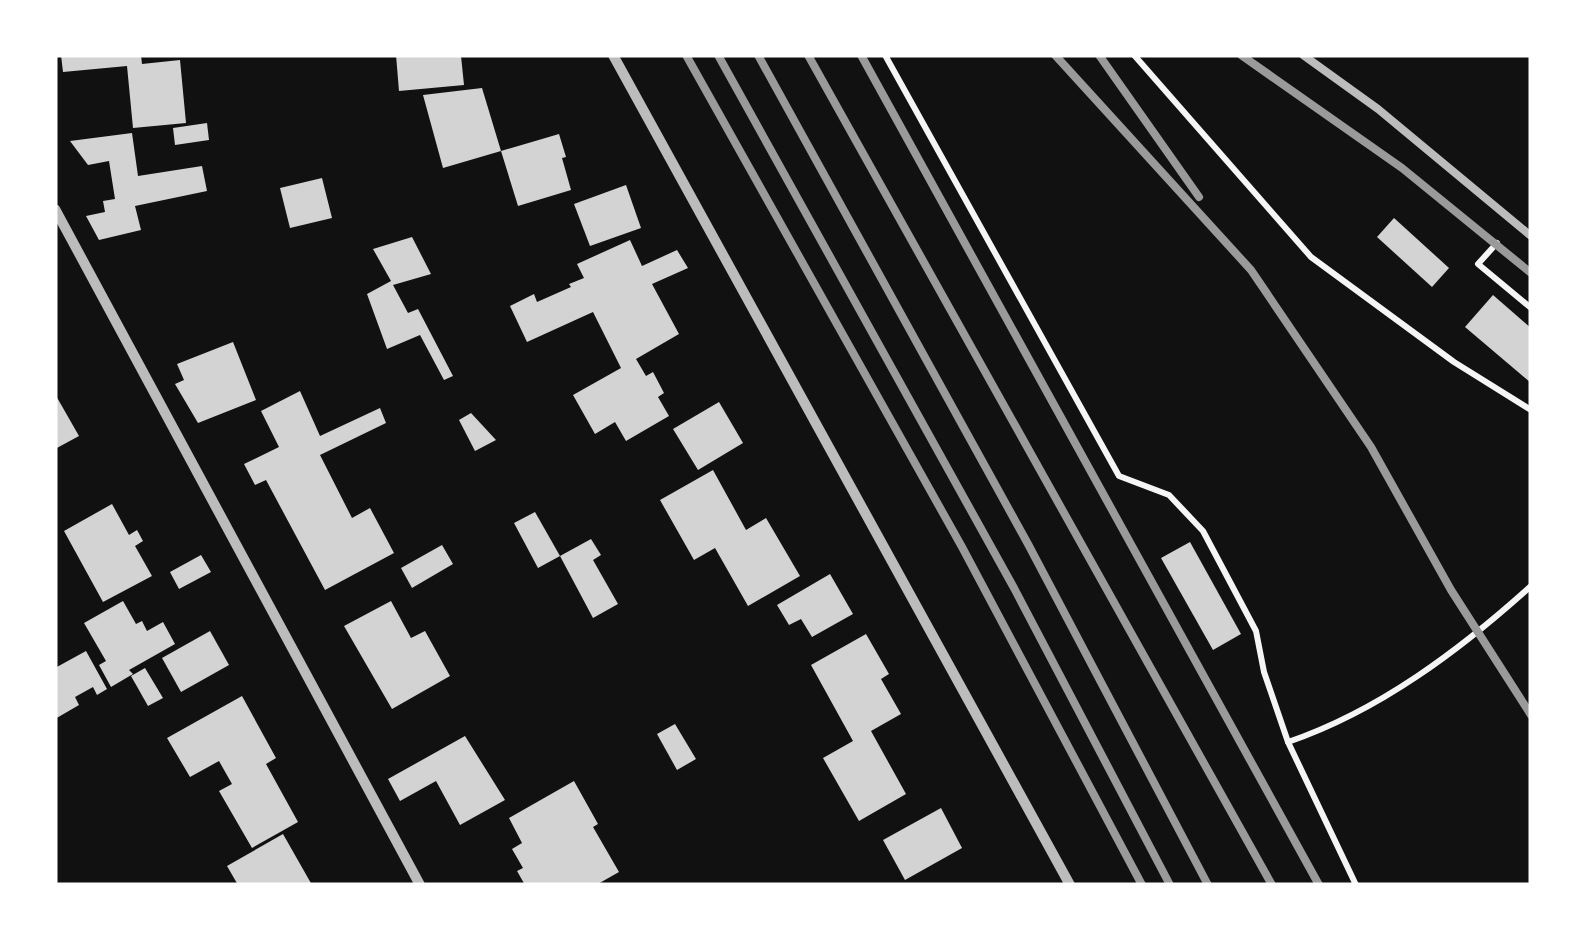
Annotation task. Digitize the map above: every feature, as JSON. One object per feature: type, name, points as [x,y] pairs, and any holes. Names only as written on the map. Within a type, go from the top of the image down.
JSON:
[{"type":"street","points":[[612,55],[1070,885]]},
{"type":"street","points":[[55,209],[420,885]]},
{"type":"lane","points":[[1302,55],[1378,109],[1531,236]]},
{"type":"path","points":[[885,55],[1119,476],[1169,495],[1203,531],[1256,631],[1264,672],[1288,742],[1356,885]]},
{"type":"path","points":[[1134,55],[1311,257],[1454,362],[1531,410]]},
{"type":"path","points":[[1514,223],[1478,264],[1531,308]]},
{"type":"path","points":[[1288,742],[1322,730],[1379,701],[1477,632],[1531,586]]},
{"type":"building","points":[[61,55],[141,55],[142,64],[180,60],[186,123],[133,128],[127,66],[63,72]]},
{"type":"building","points":[[396,55],[461,56],[464,85],[399,91]]},
{"type":"building","points":[[482,88],[501,151],[443,168],[423,95]]},
{"type":"building","points":[[207,123],[209,140],[175,145],[173,128]]},
{"type":"building","points":[[132,133],[138,176],[202,166],[207,191],[135,206],[141,230],[99,240],[86,216],[105,212],[103,201],[115,199],[109,161],[88,165],[70,141]]},
{"type":"building","points":[[559,134],[571,190],[518,206],[501,151]]},
{"type":"building","points":[[322,178],[332,218],[290,228],[280,188]]},
{"type":"building","points":[[626,185],[641,228],[590,246],[574,204]]},
{"type":"building","points":[[1394,218],[1449,268],[1432,287],[1377,237]]},
{"type":"building","points":[[412,237],[431,274],[393,285],[408,313],[418,309],[453,376],[444,380],[420,335],[387,349],[367,294],[391,281],[373,249]]},
{"type":"building","points":[[630,240],[642,266],[677,250],[688,268],[652,284],[679,334],[636,359],[646,376],[653,372],[664,393],[658,397],[669,416],[626,441],[615,422],[595,434],[573,395],[621,368],[593,312],[527,342],[510,306],[534,294],[537,302],[571,287],[569,284],[584,278],[577,264]]},
{"type":"building","points":[[1493,295],[1531,328],[1531,383],[1465,327]]},
{"type":"building","points":[[233,342],[256,400],[198,423],[175,384],[184,380],[177,364]]},
{"type":"building","points":[[300,391],[320,436],[380,408],[386,423],[320,455],[352,518],[370,508],[394,553],[325,590],[266,480],[255,485],[244,464],[279,447],[261,411]]},
{"type":"building","points":[[55,394],[79,436],[55,449]]},
{"type":"building","points":[[719,402],[743,443],[698,470],[673,429]]},
{"type":"building","points":[[471,413],[496,440],[475,451],[459,420]]},
{"type":"building","points":[[713,470],[746,530],[766,518],[800,576],[748,606],[715,548],[694,560],[660,500]]},
{"type":"building","points":[[112,504],[129,535],[137,530],[143,541],[135,546],[152,576],[103,602],[64,531]]},
{"type":"building","points":[[535,512],[560,556],[538,568],[514,523]]},
{"type":"building","points":[[591,539],[601,555],[593,560],[618,604],[593,618],[560,556]]},
{"type":"building","points":[[1190,542],[1241,634],[1213,650],[1161,558]]},
{"type":"building","points":[[442,545],[453,564],[412,588],[401,568]]},
{"type":"building","points":[[201,555],[211,572],[179,589],[170,572]]},
{"type":"building","points":[[830,574],[853,614],[812,637],[801,619],[789,625],[777,605]]},
{"type":"building","points":[[123,601],[136,624],[142,621],[147,631],[163,622],[175,644],[129,670],[133,674],[111,687],[99,665],[106,661],[84,623]]},
{"type":"building","points":[[391,601],[411,638],[425,631],[450,676],[392,709],[344,626]]},
{"type":"building","points":[[210,631],[229,665],[181,692],[162,658]]},
{"type":"building","points":[[866,634],[889,674],[881,679],[901,714],[871,731],[906,794],[859,821],[823,758],[853,741],[811,665]]},
{"type":"building","points":[[86,651],[107,689],[97,695],[93,687],[75,697],[79,705],[55,719],[55,668]]},
{"type":"building","points":[[145,668],[163,698],[148,706],[131,676]]},
{"type":"building","points":[[242,696],[276,758],[266,764],[298,822],[252,848],[219,791],[232,784],[219,761],[190,777],[167,738]]},
{"type":"building","points":[[675,724],[696,759],[677,770],[657,734]]},
{"type":"building","points":[[465,736],[505,800],[460,825],[436,781],[400,801],[388,779]]},
{"type":"building","points":[[574,781],[598,824],[593,827],[619,872],[596,885],[525,885],[517,871],[523,868],[512,849],[522,843],[509,818]]},
{"type":"building","points":[[941,808],[962,848],[905,880],[883,840]]},
{"type":"building","points":[[283,834],[312,885],[238,885],[227,866]]},
{"type":"railway","points":[[686,55],[962,547],[1142,885]]},
{"type":"railway","points":[[718,55],[1014,588],[1170,885]]},
{"type":"railway","points":[[758,55],[1028,544],[1208,885]]},
{"type":"railway","points":[[808,55],[1272,885]]},
{"type":"railway","points":[[861,55],[1319,885]]},
{"type":"railway","points":[[1055,55],[1251,270],[1371,447],[1451,590],[1531,715]]},
{"type":"railway","points":[[1099,55],[1199,197]]},
{"type":"railway","points":[[1241,55],[1402,168],[1531,273]]}]
